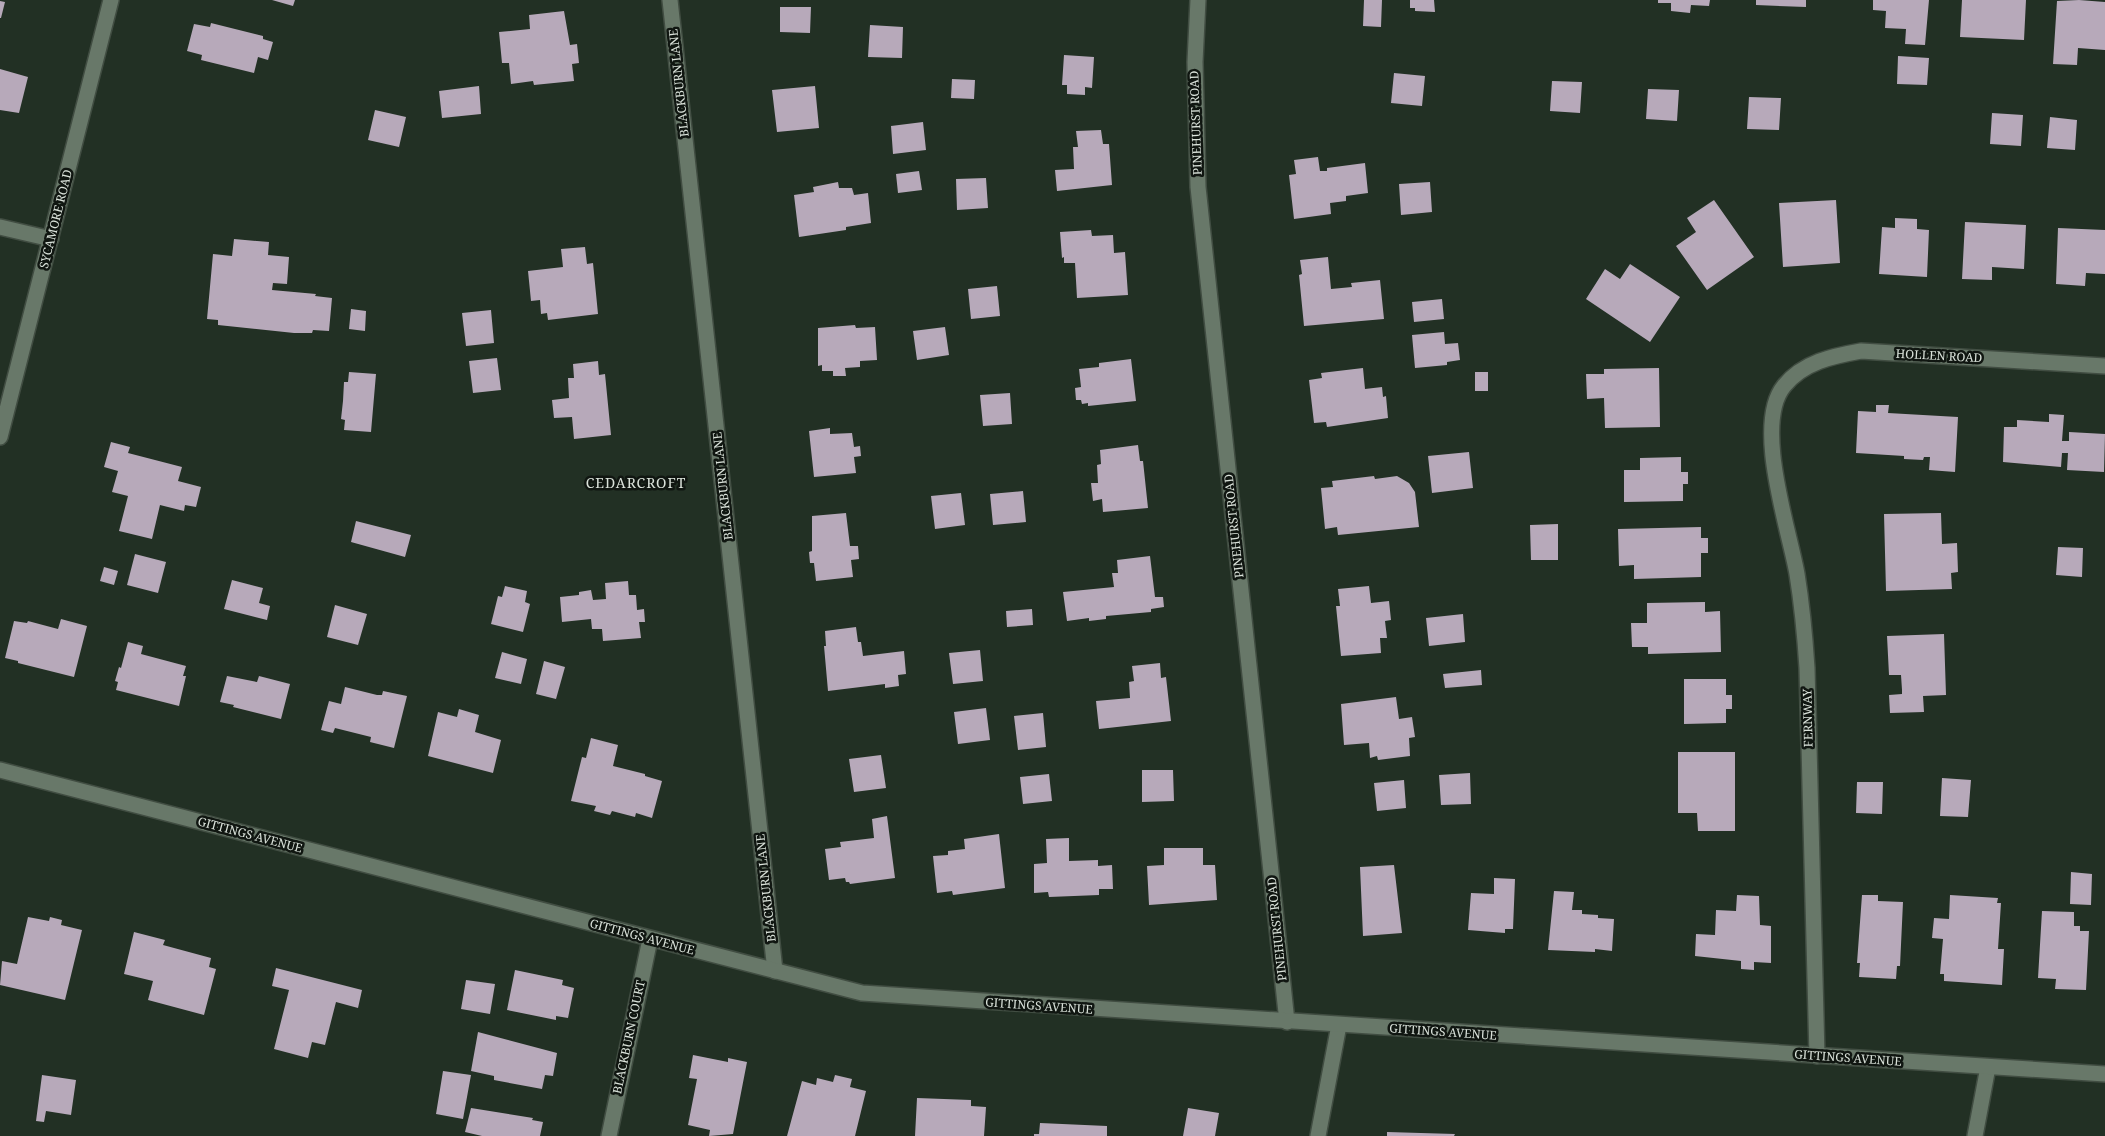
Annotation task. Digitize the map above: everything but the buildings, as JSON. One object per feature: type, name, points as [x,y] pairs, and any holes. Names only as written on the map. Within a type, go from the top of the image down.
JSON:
[{"type":"street","name":"SYCAMORE ROAD","points":[[0,437],[110,0]]},
{"type":"street","name":"BLACKBURN LANE","points":[[670,0],[775,972]]},
{"type":"street","name":"PINEHURST ROAD","points":[[1198,0],[1195,62],[1198,187],[1287,1022]]},
{"type":"street","points":[[0,227],[50,239]]},
{"type":"street","name":"HOLLEN ROAD","points":[[1783,386],[1805,367],[1828,357],[1861,351],[2105,366]]},
{"type":"street","name":"FERNWAY","points":[[1783,386],[1773,411],[1771,443],[1776,480],[1797,574],[1804,622],[1807,668],[1817,1056]]},
{"type":"street","name":"GITTINGS AVENUE","points":[[0,770],[862,993],[911,998],[2105,1074]]},
{"type":"street","name":"BLACKBURN COURT","points":[[609,1136],[650,939]]},
{"type":"street","points":[[1318,1136],[1339,1025]]},
{"type":"street","points":[[1975,1136],[1988,1067]]},
{"type":"district","name":"CEDARCROFT","points":[[636,483]]}]
